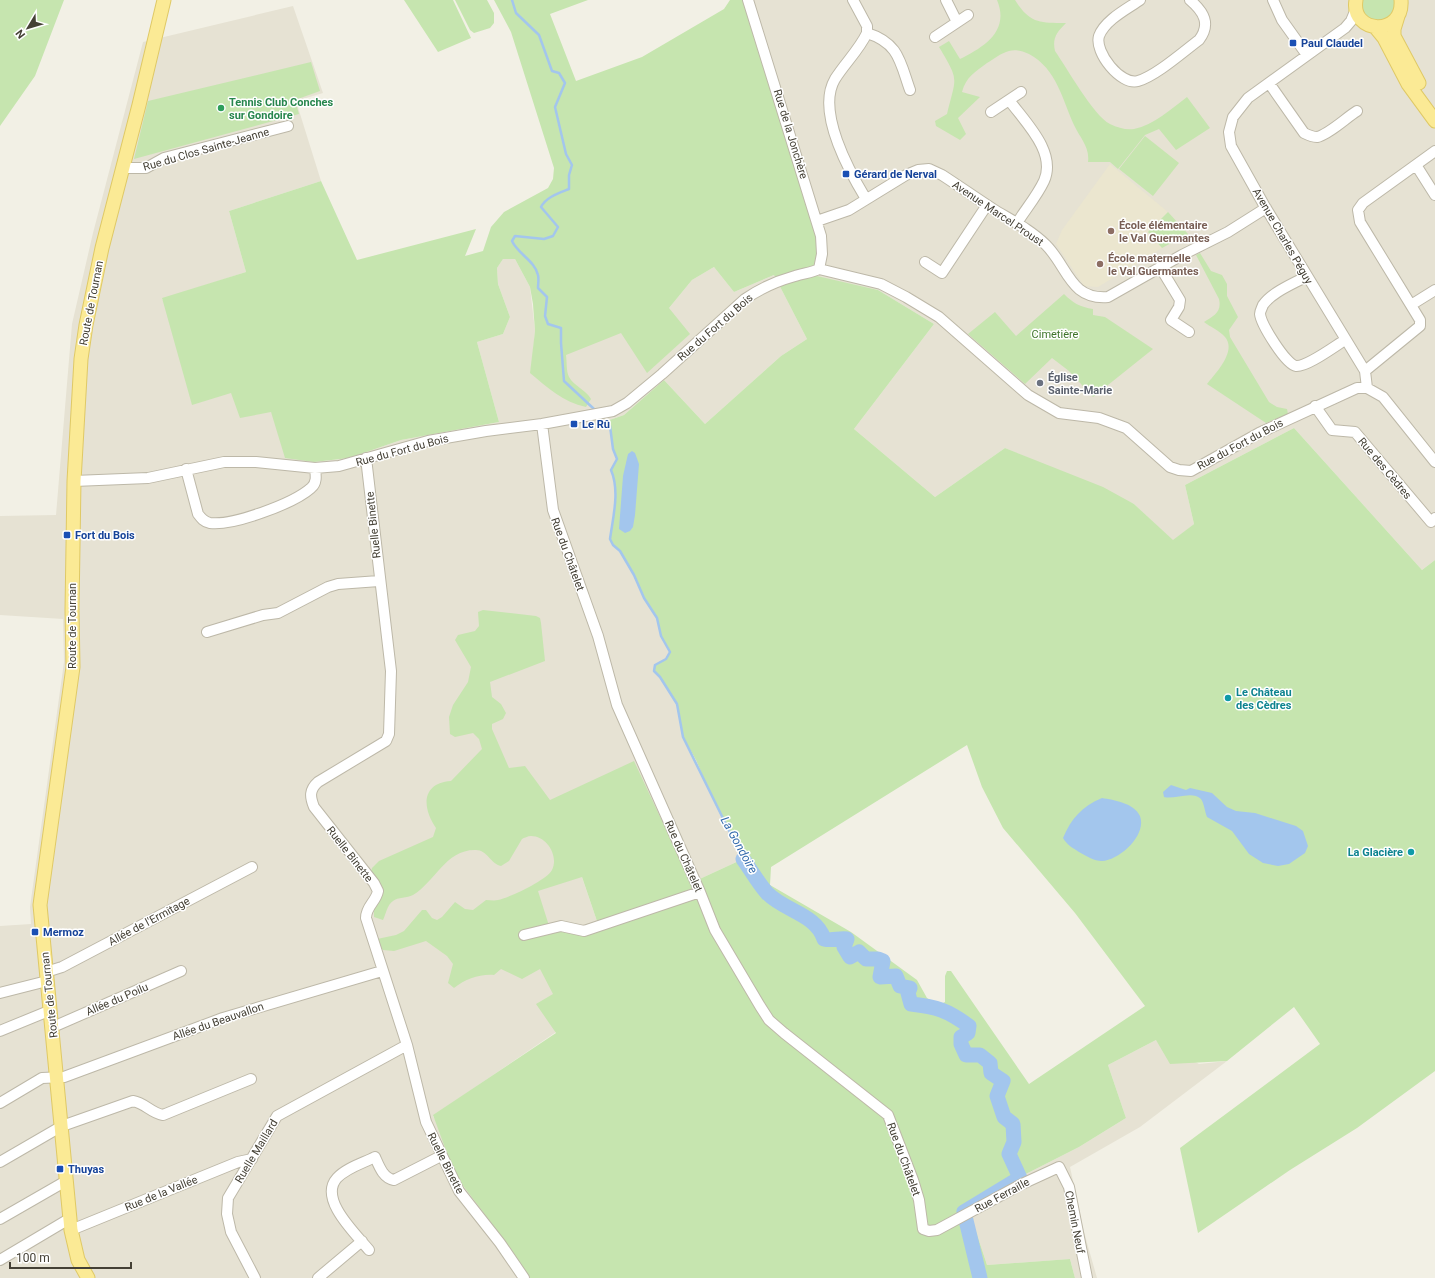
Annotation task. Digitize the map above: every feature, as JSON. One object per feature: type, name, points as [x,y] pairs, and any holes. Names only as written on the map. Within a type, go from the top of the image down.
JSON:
[{"type":"main road","name":"Route de Tournan","points":[[88,1278],[78,1260],[70,1224],[53,1027],[46,976],[40,905],[73,667],[72,596],[74,481],[81,359],[86,325],[105,236],[124,168],[164,0]]},
{"type":"main road","points":[[1401,0],[1394,29],[1394,36],[1414,77],[1435,106]]},
{"type":"main road","points":[[1356,4],[1358,15],[1384,38],[1408,84],[1435,121]]},
{"type":"main road","points":[[1372,26],[1388,25],[1398,16]]},
{"type":"street","name":"Rue de la Jonchère","points":[[748,0],[822,236],[822,254],[819,269]]},
{"type":"street","points":[[853,0],[867,26],[867,33],[835,79],[831,90],[829,104],[832,120],[850,172],[866,199]]},
{"type":"street","points":[[946,0],[957,22]]},
{"type":"street","points":[[1140,0],[1103,28],[1099,37],[1100,50],[1120,77],[1127,81],[1137,82],[1148,77],[1199,40],[1203,34],[1206,28],[1204,15],[1201,9],[1190,0]]},
{"type":"street","points":[[1273,0],[1282,20],[1307,55]]},
{"type":"street","name":"Avenue Charles Péguy","points":[[1356,4],[1351,21],[1345,28],[1248,98],[1233,117],[1229,132],[1231,146],[1266,208],[1365,372],[1367,388]]},
{"type":"street","points":[[935,37],[968,15]]},
{"type":"street","name":"Avenue Charles Péguy","points":[[1345,28],[1359,25],[1372,26]]},
{"type":"street","points":[[867,33],[881,37],[898,54],[910,90]]},
{"type":"street","points":[[1269,83],[1300,128],[1304,133],[1311,136],[1317,137],[1357,111]]},
{"type":"street","points":[[991,112],[1021,92]]},
{"type":"street","points":[[1009,100],[1042,147],[1047,164],[1044,182],[1016,223]]},
{"type":"street","name":"Rue du Clos Sainte-Jeanne","points":[[124,168],[146,168],[164,158],[288,126]]},
{"type":"street","points":[[1365,372],[1420,326],[1420,320],[1360,222],[1358,213],[1363,203],[1435,151]]},
{"type":"street","points":[[1416,165],[1435,195]]},
{"type":"street","name":"Avenue Marcel Proust","points":[[817,221],[850,210],[906,175],[918,170],[929,169],[942,175],[1016,223],[1047,246],[1077,289],[1093,297],[1108,297],[1160,267],[1228,232],[1266,208]]},
{"type":"street","points":[[925,262],[942,273],[987,205]]},
{"type":"street","points":[[1160,267],[1180,300],[1179,307],[1171,320],[1189,332]]},
{"type":"street","name":"Rue du Fort du Bois","points":[[74,481],[148,478],[210,463],[240,461],[315,468],[339,466],[428,441],[486,431],[542,424],[613,411],[627,403],[662,374],[745,299],[760,288],[798,275],[811,273],[819,269],[881,284],[939,317],[1028,395],[1059,413],[1099,418],[1126,428],[1170,467],[1179,470],[1191,471],[1259,433],[1315,406],[1357,388],[1367,388]]},
{"type":"street","points":[[1306,276],[1272,297],[1264,304],[1261,310],[1262,321],[1282,355],[1289,363],[1296,366],[1304,365],[1345,340]]},
{"type":"street","points":[[1411,305],[1435,290]]},
{"type":"street","points":[[1367,388],[1383,397],[1435,462]]},
{"type":"street","name":"Rue des Cèdres","points":[[1315,406],[1332,430],[1356,432],[1430,522],[1435,518]]},
{"type":"street","name":"Rue du Châtelet","points":[[542,424],[552,510],[598,636],[617,704],[720,940],[769,1020],[817,1061],[888,1115],[913,1180],[919,1200],[923,1229],[929,1231],[941,1227]]},
{"type":"street","name":"Ruelle Binette","points":[[366,458],[379,581],[391,671],[389,734],[386,741],[318,782],[312,787],[310,796],[314,807],[374,883],[378,891],[377,896],[366,911],[366,918],[407,1045],[426,1122],[441,1156],[459,1191],[500,1242],[524,1278]]},
{"type":"street","points":[[186,469],[198,514],[202,520],[209,523],[235,521],[277,507],[311,488],[316,481],[315,468]]},
{"type":"street","points":[[207,632],[263,615],[278,613],[328,587],[338,584],[379,581]]},
{"type":"street","name":"Allée de l'Ermitage","points":[[0,993],[46,976],[252,867]]},
{"type":"street","points":[[524,935],[562,926],[584,930],[700,892]]},
{"type":"street","name":"Allée du Poilu","points":[[53,1027],[181,971]]},
{"type":"street","name":"Allée du Beauvallon","points":[[0,1103],[42,1078],[64,1077],[223,1018],[382,971]]},
{"type":"street","points":[[0,1031],[51,1010]]},
{"type":"street","name":"Ruelle Maillard","points":[[255,1278],[231,1232],[227,1214],[228,1198],[277,1116],[407,1045]]},
{"type":"street","points":[[0,1162],[62,1126],[134,1101],[140,1102],[156,1114],[163,1115],[251,1079]]},
{"type":"street","points":[[369,1250],[336,1210],[332,1199],[332,1186],[337,1177],[374,1157],[385,1176],[394,1180],[441,1156]]},
{"type":"street","name":"Rue de la Vallée","points":[[0,1260],[70,1224],[231,1164],[252,1158]]},
{"type":"street","name":"Rue Ferraille","points":[[941,1227],[1022,1184],[1059,1167]]},
{"type":"street","name":"Chemin Neuf","points":[[1059,1167],[1069,1187],[1087,1278]]},
{"type":"street","points":[[0,1219],[66,1181]]},
{"type":"street","points":[[318,1278],[362,1241]]},
{"type":"shaded area","points":[[744,0],[1435,0],[1435,560],[1422,570],[1294,428],[1185,485],[1194,524],[1173,541],[1134,504],[1005,448],[935,497],[854,429],[934,324],[878,290],[817,277],[819,255]]},
{"type":"shaded area","points":[[293,6],[323,93],[296,101],[321,181],[229,211],[246,272],[162,299],[231,393],[271,412],[314,462],[349,458],[401,440],[499,422],[477,342],[503,334],[510,317],[498,284],[497,268],[503,259],[515,259],[530,287],[535,331],[533,352],[669,308],[692,280],[714,267],[734,292],[774,275],[807,339],[781,356],[705,424],[664,380],[624,415],[602,423],[610,426],[613,449],[617,459],[611,470],[614,477],[615,497],[610,539],[613,545],[620,551],[634,575],[644,598],[657,618],[661,636],[670,652],[666,659],[655,665],[654,671],[660,677],[677,704],[683,737],[743,859],[691,883],[574,854],[600,930],[553,994],[556,1032],[433,1116],[530,1278],[0,1278],[0,926],[31,924],[30,907],[64,662],[63,619],[0,615],[0,516],[56,515],[72,324],[93,233],[143,42]]},
{"type":"shaded area","points":[[1110,164],[1168,212],[1148,232],[1162,248],[1098,287],[1084,286],[1056,244],[1062,230]]},
{"type":"shaded area","points":[[1156,1040],[1199,1064],[1227,1061],[1140,1127],[1070,1167],[1084,1232],[1097,1278],[1075,1278],[1070,1259],[987,1265],[967,1204],[1079,1147],[1126,1118],[1108,1065]]},
{"type":"green space","points":[[0,0],[64,0],[35,76],[0,126]]},
{"type":"green space","points":[[404,0],[453,0],[471,38],[438,52]]},
{"type":"green space","points":[[455,0],[487,0],[494,13],[494,23],[490,28],[474,33],[470,30]]},
{"type":"green space","points":[[494,0],[588,0],[550,14],[576,81],[642,57],[724,9],[730,0],[744,0],[815,223],[819,255],[817,276],[878,290],[934,324],[854,429],[935,497],[1005,448],[1103,487],[1134,504],[1173,540],[1194,524],[1185,485],[1294,428],[1422,570],[1435,560],[1435,1071],[1357,1128],[1290,1170],[1198,1233],[1180,1148],[1320,1044],[1294,1007],[1227,1061],[1170,1064],[1156,1040],[1108,1065],[1126,1118],[1079,1147],[967,1204],[987,1265],[1070,1259],[1075,1278],[530,1278],[511,1249],[455,1175],[433,1115],[556,1033],[536,1004],[553,994],[540,969],[522,979],[501,969],[494,975],[483,975],[473,978],[454,988],[448,983],[453,964],[447,956],[426,941],[394,951],[383,950],[377,943],[377,939],[396,935],[404,931],[422,910],[426,910],[432,918],[437,920],[442,917],[455,902],[465,909],[473,910],[486,900],[503,899],[519,892],[543,879],[549,874],[554,865],[553,853],[547,843],[542,839],[531,836],[522,839],[509,861],[501,866],[494,863],[483,852],[476,850],[466,851],[449,860],[421,889],[413,895],[393,901],[388,907],[383,920],[374,917],[374,907],[381,889],[371,872],[372,868],[379,861],[433,837],[436,828],[428,812],[427,798],[429,791],[434,786],[451,781],[482,749],[479,739],[473,733],[455,737],[450,734],[449,717],[453,705],[468,682],[471,667],[455,640],[458,635],[475,631],[479,626],[478,612],[483,610],[536,616],[540,618],[541,623],[545,661],[490,682],[492,697],[501,704],[506,713],[503,719],[492,724],[492,729],[509,768],[525,766],[550,800],[634,761],[691,883],[743,859],[716,806],[696,760],[683,737],[677,704],[660,677],[654,671],[655,665],[666,659],[670,652],[661,636],[657,618],[644,598],[634,575],[620,551],[613,545],[610,539],[615,495],[614,478],[611,470],[617,459],[613,449],[610,426],[601,423],[624,415],[664,380],[705,424],[781,356],[807,339],[774,275],[734,292],[714,267],[692,280],[669,308],[690,334],[647,373],[621,333],[566,355],[569,377],[591,399],[586,407],[578,405],[563,398],[530,373],[535,331],[530,287],[515,259],[503,259],[497,268],[498,284],[510,317],[503,334],[477,342],[499,422],[401,440],[349,458],[314,462],[285,458],[271,412],[240,418],[231,393],[192,405],[162,298],[246,272],[229,211],[321,181],[357,260],[476,229],[465,256],[483,251],[491,227],[504,212],[548,188],[553,179],[554,168],[511,32]],"holes":[[[967,745],[982,787],[1003,828],[1075,913],[1145,1006],[1029,1084],[951,971],[947,971],[945,976],[945,1002],[939,1005],[927,998],[917,980],[851,932],[770,885],[771,867]],[[582,877],[600,930],[559,930],[551,932],[538,891]]]},
{"type":"green space","points":[[997,0],[1015,0],[1026,14],[1031,18],[1042,22],[1066,23],[1056,36],[1054,42],[1055,51],[1088,101],[1103,119],[1110,124],[1119,128],[1128,129],[1141,127],[1162,116],[1187,97],[1210,128],[1176,150],[1159,129],[1145,135],[1118,169],[1110,162],[1088,162],[1088,152],[1074,125],[1058,85],[1046,68],[1038,60],[1027,53],[1014,50],[1003,53],[987,63],[966,82],[962,92],[980,97],[958,118],[966,134],[960,140],[936,126],[935,121],[947,114],[954,85],[953,74],[939,47],[949,41],[960,59],[986,43],[992,37],[1000,21],[1000,11]]},
{"type":"green space","points":[[1361,0],[1396,0],[1395,13],[1380,23],[1363,15]]},
{"type":"green space","name":"Tennis Club Conches sur Gondoire","points":[[311,62],[320,91],[295,100],[299,114],[134,159],[148,101]]},
{"type":"green space","points":[[1145,136],[1179,163],[1153,196],[1119,169]]},
{"type":"green space","points":[[1168,212],[1188,234],[1162,248],[1148,232]]},
{"type":"green space","points":[[1200,253],[1211,271],[1222,275],[1227,284],[1227,296],[1238,317],[1229,330],[1230,337],[1269,402],[1277,407],[1287,409],[1288,414],[1266,423],[1207,384],[1224,362],[1229,349],[1225,337],[1204,322],[1216,313],[1220,303],[1196,255]]},
{"type":"green space","name":"Cimetière","points":[[1064,294],[1077,304],[1093,309],[1093,315],[1105,317],[1153,349],[1093,397],[1069,371],[1052,358],[1025,384],[968,334],[995,312],[1016,336]]},
{"type":"water","points":[[632,451],[635,453],[639,464],[635,515],[633,527],[630,531],[625,533],[619,529],[623,476],[628,454]]},
{"type":"water","points":[[1171,785],[1186,790],[1190,788],[1212,793],[1227,807],[1236,811],[1255,813],[1296,826],[1303,831],[1308,846],[1305,853],[1289,864],[1278,866],[1263,863],[1249,854],[1232,831],[1207,817],[1202,801],[1197,796],[1188,795],[1168,798],[1164,797],[1163,792]]},
{"type":"water","points":[[1102,798],[1129,805],[1140,816],[1141,823],[1140,831],[1136,838],[1124,851],[1109,860],[1099,861],[1087,857],[1079,852],[1068,844],[1063,838],[1078,814],[1095,801]]},
{"type":"waterway","name":"La Gondoire","points":[[512,0],[516,13],[539,35],[552,71],[559,73],[565,83],[555,107],[566,154],[572,165],[569,175],[569,189],[549,198],[541,207],[558,227],[553,236],[544,239],[515,236],[512,241],[536,270],[538,277],[538,288],[547,297],[545,316],[548,324],[561,328],[564,381],[594,409]]},
{"type":"waterway","name":"La Gondoire","points":[[601,423],[610,426],[613,449],[617,459],[611,470],[614,478],[615,495],[610,539],[613,545],[620,551],[634,575],[644,598],[657,618],[661,636],[670,652],[666,659],[655,665],[654,671],[660,677],[677,704],[683,737],[743,859]]},
{"type":"waterway","name":"La Gondoire","points":[[743,859],[767,893],[774,899],[807,918],[820,931],[824,939],[847,939],[844,947],[850,957],[859,952],[866,959],[878,959],[883,961],[880,977],[896,976],[900,986],[910,988],[908,993],[911,1004],[928,1006],[942,1010],[969,1026],[968,1033],[961,1037],[961,1044],[966,1055],[980,1055],[990,1063],[991,1073],[1003,1081],[997,1096],[1004,1117],[1013,1124],[1014,1142],[1009,1154],[1020,1178],[964,1212],[980,1278]]},
{"type":"place","name":"Paul Claudel","points":[[1293,43]]},
{"type":"place","name":"Tennis Club Conches sur Gondoire","points":[[221,108]]},
{"type":"place","name":"Gérard de Nerval","points":[[846,174]]},
{"type":"place","name":"École élémentaire le Val Guermantes","points":[[1111,231]]},
{"type":"place","name":"École maternelle le Val Guermantes","points":[[1100,264]]},
{"type":"place","name":"Église Sainte-Marie","points":[[1040,383]]},
{"type":"place","name":"Le Rû","points":[[574,424]]},
{"type":"place","name":"Fort du Bois","points":[[67,535]]},
{"type":"place","name":"Le Château des Cèdres","points":[[1228,698]]},
{"type":"place","name":"La Glacière","points":[[1411,852]]},
{"type":"place","name":"Mermoz","points":[[35,932]]},
{"type":"place","name":"Thuyas","points":[[60,1169]]}]
